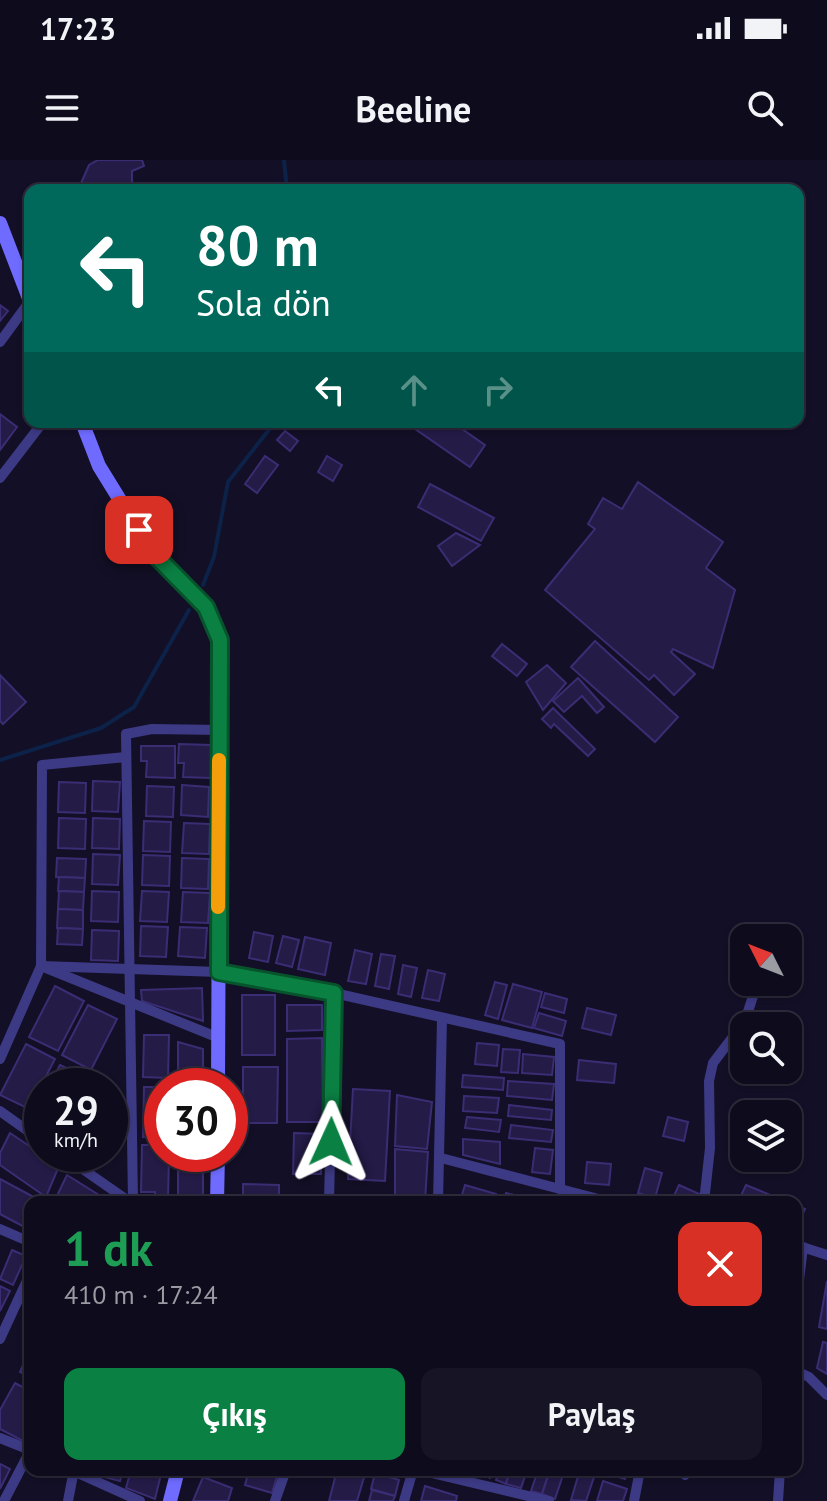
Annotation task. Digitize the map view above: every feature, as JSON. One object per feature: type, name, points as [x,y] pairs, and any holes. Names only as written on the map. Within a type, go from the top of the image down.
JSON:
[{"type":"street","points":[[0,223],[24,285]]},
{"type":"street","points":[[0,342],[24,309]]},
{"type":"street","points":[[0,478],[38,428]]},
{"type":"street","points":[[84,428],[99,466],[152,552],[206,607],[220,640],[218,1068]]},
{"type":"street","points":[[131,1196],[126,734],[152,729],[222,730]]},
{"type":"street","points":[[0,1059],[41,966],[42,765],[126,757]]},
{"type":"street","points":[[41,966],[219,972],[334,993],[560,1044],[560,1189]]},
{"type":"street","points":[[41,966],[219,1038]]},
{"type":"street","points":[[329,1196],[334,993]]},
{"type":"street","points":[[705,1196],[710,1148],[709,1081],[713,1063],[745,1021],[753,996]]},
{"type":"street","points":[[438,1196],[442,1019]]},
{"type":"street","points":[[0,1111],[24,1128]]},
{"type":"street","points":[[441,1158],[587,1196]]},
{"type":"street","points":[[87,1172],[122,1196]]},
{"type":"street","points":[[217,1196],[218,1172]]},
{"type":"street","points":[[0,1229],[24,1239]]},
{"type":"street","points":[[802,1247],[827,1255]]},
{"type":"street","points":[[1,1334],[24,1286]]},
{"type":"street","points":[[802,1374],[827,1395]]},
{"type":"street","points":[[0,1438],[24,1448]]},
{"type":"street","points":[[4,1501],[24,1463]]},
{"type":"street","points":[[68,1501],[72,1476]]},
{"type":"street","points":[[86,1476],[140,1501]]},
{"type":"street","points":[[170,1501],[176,1476]]},
{"type":"street","points":[[275,1501],[284,1476]]},
{"type":"street","points":[[404,1501],[411,1476]]},
{"type":"street","points":[[444,1476],[546,1501]]},
{"type":"street","points":[[634,1501],[639,1476]]},
{"type":"street","points":[[778,1501],[780,1476]]},
{"type":"building","points":[[98,160],[142,160],[144,166],[132,171],[132,184],[81,184],[89,165]]},
{"type":"building","points":[[0,305],[8,311],[0,321]]},
{"type":"building","points":[[0,414],[17,427],[0,450]]},
{"type":"building","points":[[414,428],[461,428],[485,445],[470,467]]},
{"type":"building","points":[[285,431],[298,441],[290,451],[277,440]]},
{"type":"building","points":[[265,456],[278,465],[257,493],[245,484]]},
{"type":"building","points":[[327,456],[342,465],[333,481],[318,472]]},
{"type":"building","points":[[638,482],[723,542],[706,568],[735,590],[713,668],[673,649],[671,652],[695,674],[674,695],[654,675],[649,680],[545,590],[595,529],[588,524],[603,498],[622,509]]},
{"type":"building","points":[[430,484],[494,518],[481,541],[418,507]]},
{"type":"building","points":[[456,533],[480,545],[452,566],[438,546]]},
{"type":"building","points":[[595,641],[678,717],[655,742],[571,667]]},
{"type":"building","points":[[502,644],[527,664],[517,676],[492,656]]},
{"type":"building","points":[[547,665],[566,683],[543,710],[526,682]]},
{"type":"building","points":[[0,675],[26,702],[3,724],[0,721]]},
{"type":"building","points":[[578,678],[604,707],[597,713],[582,696],[564,712],[553,701]]},
{"type":"building","points":[[553,708],[595,749],[588,756],[554,724],[551,728],[542,719]]},
{"type":"building","points":[[179,744],[211,745],[211,778],[183,777],[184,763],[178,763]]},
{"type":"building","points":[[141,746],[175,746],[175,778],[146,777],[147,761],[141,761]]},
{"type":"building","points":[[93,781],[120,782],[118,812],[92,811]]},
{"type":"building","points":[[59,782],[86,783],[85,813],[58,812]]},
{"type":"building","points":[[182,785],[209,787],[208,817],[181,815]]},
{"type":"building","points":[[147,786],[174,787],[173,817],[146,816]]},
{"type":"building","points":[[59,818],[86,819],[85,849],[58,848]]},
{"type":"building","points":[[93,818],[120,819],[119,849],[92,848]]},
{"type":"building","points":[[144,821],[171,822],[170,852],[143,851]]},
{"type":"building","points":[[184,823],[210,824],[209,854],[182,853]]},
{"type":"building","points":[[93,854],[120,855],[118,885],[92,884]]},
{"type":"building","points":[[143,855],[170,856],[169,886],[142,885]]},
{"type":"building","points":[[57,858],[86,859],[85,878],[56,877]]},
{"type":"building","points":[[182,858],[209,859],[208,889],[181,888]]},
{"type":"building","points":[[59,877],[85,878],[84,892],[58,891]]},
{"type":"building","points":[[59,891],[84,892],[83,910],[58,909]]},
{"type":"building","points":[[92,891],[119,892],[118,922],[91,921]]},
{"type":"building","points":[[142,891],[169,892],[167,922],[140,921]]},
{"type":"building","points":[[183,892],[210,893],[208,923],[181,922]]},
{"type":"building","points":[[58,909],[83,910],[83,929],[57,928]]},
{"type":"building","points":[[141,926],[168,927],[166,957],[140,956]]},
{"type":"building","points":[[180,927],[207,928],[205,958],[178,956]]},
{"type":"building","points":[[58,928],[83,929],[82,945],[57,944]]},
{"type":"building","points":[[92,930],[119,931],[118,961],[91,960]]},
{"type":"building","points":[[254,932],[273,936],[268,962],[249,958]]},
{"type":"building","points":[[283,936],[299,940],[292,967],[276,963]]},
{"type":"building","points":[[305,937],[331,943],[325,975],[298,969]]},
{"type":"building","points":[[355,950],[372,954],[366,984],[348,981]]},
{"type":"building","points":[[381,954],[395,956],[389,989],[375,986]]},
{"type":"building","points":[[403,965],[417,968],[411,997],[398,994]]},
{"type":"building","points":[[428,970],[445,974],[439,1001],[422,998]]},
{"type":"building","points":[[495,982],[507,985],[498,1019],[485,1015]]},
{"type":"building","points":[[513,984],[542,992],[532,1028],[502,1020]]},
{"type":"building","points":[[55,986],[84,1001],[58,1051],[29,1037]]},
{"type":"building","points":[[202,988],[203,1021],[142,1001],[141,990]]},
{"type":"building","points":[[545,993],[567,999],[564,1013],[541,1007]]},
{"type":"building","points":[[242,995],[275,995],[275,1055],[242,1055]]},
{"type":"building","points":[[88,1005],[117,1019],[92,1068],[62,1055]]},
{"type":"building","points":[[287,1005],[322,1005],[322,1030],[287,1031]]},
{"type":"building","points":[[587,1008],[616,1015],[611,1035],[582,1028]]},
{"type":"building","points":[[539,1013],[566,1021],[562,1036],[534,1028]]},
{"type":"building","points":[[144,1035],[169,1035],[168,1068],[144,1068],[143,1077]]},
{"type":"building","points":[[322,1038],[323,1122],[287,1122],[287,1039]]},
{"type":"building","points":[[178,1042],[203,1049],[203,1068],[178,1068]]},
{"type":"building","points":[[477,1043],[499,1045],[497,1066],[475,1064]]},
{"type":"building","points":[[26,1044],[55,1059],[50,1068],[24,1068],[24,1107],[0,1095]]},
{"type":"building","points":[[503,1049],[520,1050],[518,1073],[501,1072]]},
{"type":"building","points":[[523,1054],[554,1057],[552,1075],[522,1073]]},
{"type":"building","points":[[579,1060],[616,1064],[614,1083],[577,1080]]},
{"type":"building","points":[[278,1067],[277,1123],[248,1123],[248,1068],[243,1068]]},
{"type":"building","points":[[463,1075],[504,1078],[503,1090],[462,1087]]},
{"type":"building","points":[[508,1081],[554,1084],[552,1100],[507,1096]]},
{"type":"building","points":[[353,1089],[390,1091],[385,1181],[348,1179]]},
{"type":"building","points":[[397,1095],[432,1102],[427,1149],[395,1146]]},
{"type":"building","points":[[464,1096],[499,1098],[497,1113],[463,1111]]},
{"type":"building","points":[[509,1105],[552,1110],[551,1120],[508,1116]]},
{"type":"building","points":[[467,1117],[501,1120],[499,1132],[465,1128]]},
{"type":"building","points":[[668,1117],[688,1122],[684,1141],[663,1136]]},
{"type":"building","points":[[511,1125],[553,1130],[551,1142],[509,1138]]},
{"type":"building","points":[[10,1133],[24,1142],[24,1172],[56,1172],[45,1196],[0,1165],[0,1153]]},
{"type":"building","points":[[294,1133],[322,1134],[321,1174],[293,1174]]},
{"type":"building","points":[[463,1139],[500,1142],[500,1164],[463,1155]]},
{"type":"building","points":[[142,1145],[144,1172],[169,1172],[168,1196],[155,1196],[155,1192],[141,1192]]},
{"type":"building","points":[[535,1148],[553,1150],[550,1174],[532,1172]]},
{"type":"building","points":[[395,1149],[428,1152],[425,1196],[395,1196]]},
{"type":"building","points":[[587,1162],[611,1164],[609,1185],[585,1183]]},
{"type":"building","points":[[645,1168],[662,1173],[656,1196],[638,1193]]},
{"type":"building","points":[[178,1172],[203,1172],[203,1196],[178,1196]]},
{"type":"building","points":[[67,1175],[100,1196],[57,1196]]},
{"type":"building","points":[[0,1179],[32,1196],[24,1196],[24,1227],[0,1214]]},
{"type":"building","points":[[243,1184],[279,1185],[279,1196],[243,1196]]},
{"type":"building","points":[[465,1185],[496,1194],[496,1196],[462,1196]]},
{"type":"building","points":[[679,1185],[704,1196],[674,1196]]},
{"type":"building","points":[[746,1185],[773,1196],[741,1196]]},
{"type":"building","points":[[12,1250],[24,1255],[13,1285],[0,1279]]},
{"type":"building","points":[[827,1281],[827,1329],[819,1327]]},
{"type":"building","points":[[0,1286],[10,1291],[0,1311]]},
{"type":"building","points":[[823,1342],[827,1343],[827,1374],[817,1368]]},
{"type":"building","points":[[15,1383],[24,1388],[23,1441],[0,1429],[0,1410]]},
{"type":"building","points":[[0,1464],[10,1469],[0,1489]]},
{"type":"building","points":[[101,1476],[121,1476],[120,1481]]},
{"type":"building","points":[[129,1476],[161,1476],[155,1499],[126,1488]]},
{"type":"building","points":[[247,1476],[277,1476],[272,1493],[245,1485]]},
{"type":"building","points":[[335,1476],[364,1476],[357,1501],[329,1501]]},
{"type":"building","points":[[374,1476],[399,1480],[395,1496],[371,1489]]},
{"type":"building","points":[[498,1476],[508,1476],[506,1484],[496,1480]]},
{"type":"building","points":[[508,1476],[525,1476],[521,1488],[506,1484]]},
{"type":"building","points":[[536,1476],[548,1476],[542,1494],[531,1491]]},
{"type":"building","points":[[548,1476],[563,1476],[555,1499],[542,1494]]},
{"type":"building","points":[[578,1476],[594,1477],[586,1501],[571,1500]]},
{"type":"building","points":[[203,1477],[232,1488],[228,1501],[193,1501]]},
{"type":"building","points":[[603,1481],[627,1489],[623,1501],[597,1501]]},
{"type":"building","points":[[425,1486],[457,1496],[456,1501],[421,1501]]},
{"type":"building","points":[[372,1490],[395,1496],[393,1501],[369,1501]]},
{"type":"waterway","points":[[284,160],[286,184]]},
{"type":"waterway","points":[[203,585],[214,557],[228,482],[270,428]]},
{"type":"waterway","points":[[0,760],[101,728],[134,707],[189,610]]},
{"type":"slow traffic","points":[[218,907],[219,760]]},
{"type":"route","points":[[139,530],[152,552],[206,607],[220,640],[219,972],[334,993],[331,1142]]}]
